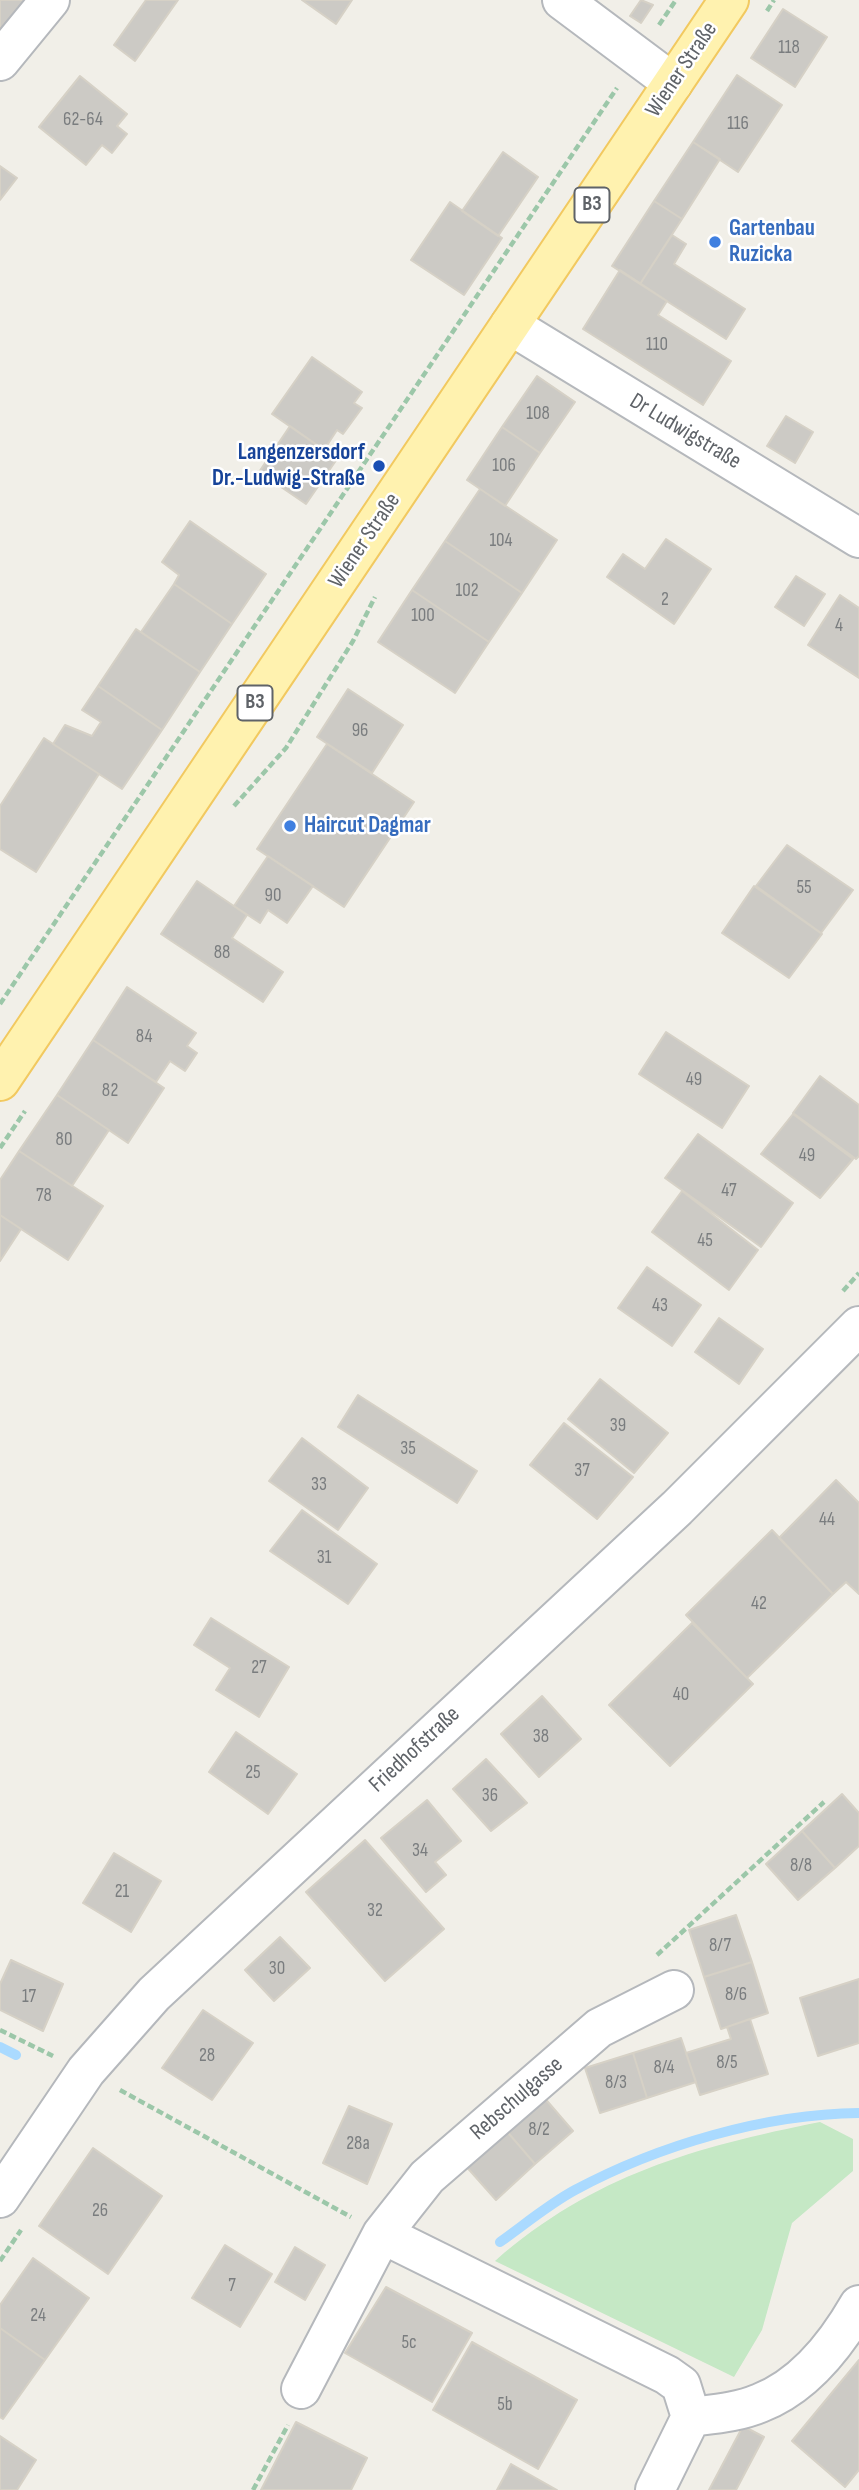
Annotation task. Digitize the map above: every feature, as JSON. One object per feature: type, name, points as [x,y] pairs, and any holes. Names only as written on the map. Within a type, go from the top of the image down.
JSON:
[{"type":"main road","name":"Wiener Straße","points":[[0,1081],[729,0]]},
{"type":"street","points":[[0,61],[50,0]]},
{"type":"street","points":[[562,0],[673,83]]},
{"type":"street","name":"Dr Ludwigstraße","points":[[510,325],[859,538]]},
{"type":"street","name":"Friedhofstraße","points":[[0,2198],[86,2071],[145,2003],[203,1945],[677,1508],[859,1326]]},
{"type":"street","name":"Rebschulgasse","points":[[301,2389],[382,2234],[427,2177],[599,2028],[674,1990]]},
{"type":"street","points":[[382,2234],[667,2375],[681,2385],[691,2417],[655,2490]]},
{"type":"street","points":[[691,2417],[760,2403],[786,2389],[809,2372],[826,2353],[859,2305]]},
{"type":"path","points":[[0,1004],[638,57]]},
{"type":"path","points":[[656,1956],[824,1802]]},
{"type":"path","points":[[0,2030],[86,2071],[382,2234]]},
{"type":"path","points":[[253,2490],[288,2425]]},
{"type":"green space","points":[[820,2122],[853,2139],[853,2171],[792,2223],[762,2330],[734,2377],[495,2261],[532,2231],[570,2207],[647,2169],[730,2142]]},
{"type":"building","points":[[0,0],[27,0],[0,31]]},
{"type":"building","points":[[146,0],[178,0],[135,61],[114,45]]},
{"type":"building","points":[[302,0],[352,0],[336,24]]},
{"type":"building","points":[[641,0],[653,5],[641,23],[630,16]]},
{"type":"building","points":[[783,9],[827,37],[795,87],[751,58]]},
{"type":"building","points":[[737,75],[782,105],[738,172],[693,142]]},
{"type":"building","points":[[80,76],[127,114],[117,126],[127,134],[112,153],[102,145],[86,165],[39,127]]},
{"type":"building","points":[[693,142],[720,159],[682,219],[654,201]]},
{"type":"building","points":[[503,152],[538,177],[498,236],[462,211]]},
{"type":"building","points":[[0,166],[17,178],[0,200]]},
{"type":"building","points":[[654,201],[682,219],[640,284],[612,266]]},
{"type":"building","points":[[450,202],[502,238],[464,295],[411,260]]},
{"type":"building","points":[[672,235],[686,244],[674,264],[745,309],[726,339],[640,284]]},
{"type":"building","points":[[620,270],[667,301],[658,315],[731,361],[703,405],[583,329]]},
{"type":"building","points":[[312,357],[362,392],[354,403],[362,408],[343,434],[337,430],[324,450],[272,414]]},
{"type":"building","points":[[537,376],[575,402],[540,453],[502,427]]},
{"type":"building","points":[[786,416],[813,432],[795,463],[767,446]]},
{"type":"building","points":[[290,426],[337,459],[306,504],[259,472]]},
{"type":"building","points":[[502,427],[540,453],[505,506],[467,480]]},
{"type":"building","points":[[480,489],[557,540],[522,593],[445,541]]},
{"type":"building","points":[[190,521],[266,574],[232,624],[174,584],[179,575],[162,562]]},
{"type":"building","points":[[666,539],[711,569],[674,624],[607,577],[623,554],[645,569]]},
{"type":"building","points":[[445,541],[522,593],[489,642],[412,590]]},
{"type":"building","points":[[796,576],[825,594],[804,626],[775,607]]},
{"type":"building","points":[[174,584],[232,624],[200,672],[141,632]]},
{"type":"building","points":[[412,590],[489,642],[455,693],[378,642]]},
{"type":"building","points":[[840,595],[859,608],[859,678],[808,645]]},
{"type":"building","points":[[136,629],[200,672],[162,730],[98,686]]},
{"type":"building","points":[[98,686],[162,730],[122,789],[53,744],[65,725],[92,736],[101,722],[82,710]]},
{"type":"building","points":[[348,689],[403,725],[372,773],[317,737]]},
{"type":"building","points":[[44,738],[99,774],[36,872],[0,849],[0,806]]},
{"type":"building","points":[[327,744],[414,802],[344,907],[257,849]]},
{"type":"building","points":[[787,845],[853,890],[821,933],[756,886]]},
{"type":"building","points":[[268,856],[313,886],[287,923],[268,910],[260,923],[234,906]]},
{"type":"building","points":[[197,881],[247,915],[232,938],[283,972],[263,1002],[161,934]]},
{"type":"building","points":[[754,886],[822,934],[789,978],[722,933]]},
{"type":"building","points":[[127,987],[196,1033],[187,1046],[197,1053],[185,1071],[170,1061],[156,1082],[93,1040]]},
{"type":"building","points":[[666,1032],[749,1086],[722,1128],[639,1074]]},
{"type":"building","points":[[93,1040],[164,1088],[128,1143],[57,1095]]},
{"type":"building","points":[[820,1076],[859,1105],[859,1156],[856,1159],[793,1113]]},
{"type":"building","points":[[57,1095],[109,1130],[72,1186],[19,1151]]},
{"type":"building","points":[[793,1114],[853,1159],[820,1198],[761,1154]]},
{"type":"building","points":[[698,1134],[793,1203],[761,1247],[665,1178]]},
{"type":"building","points":[[19,1151],[103,1206],[68,1260],[0,1215],[0,1180]]},
{"type":"building","points":[[682,1191],[758,1250],[729,1290],[652,1232]]},
{"type":"building","points":[[0,1215],[21,1229],[0,1261]]},
{"type":"building","points":[[647,1267],[701,1305],[672,1346],[618,1308]]},
{"type":"building","points":[[719,1318],[763,1349],[739,1384],[695,1352]]},
{"type":"building","points":[[600,1379],[668,1433],[634,1473],[568,1419]]},
{"type":"building","points":[[358,1395],[477,1471],[457,1503],[338,1427]]},
{"type":"building","points":[[564,1423],[633,1477],[597,1519],[530,1465]]},
{"type":"building","points":[[302,1438],[368,1488],[338,1530],[269,1481]]},
{"type":"building","points":[[836,1480],[859,1503],[859,1594],[846,1582],[833,1594],[779,1538]]},
{"type":"building","points":[[302,1510],[377,1564],[348,1604],[270,1551]]},
{"type":"building","points":[[772,1530],[833,1594],[747,1678],[686,1615]]},
{"type":"building","points":[[211,1618],[289,1667],[259,1717],[216,1690],[230,1668],[194,1645]]},
{"type":"building","points":[[692,1623],[753,1684],[670,1766],[609,1705]]},
{"type":"building","points":[[542,1696],[581,1739],[539,1777],[501,1734]]},
{"type":"building","points":[[236,1732],[297,1774],[268,1814],[209,1772]]},
{"type":"building","points":[[486,1759],[527,1803],[491,1831],[453,1789]]},
{"type":"building","points":[[842,1794],[859,1813],[859,1846],[835,1868],[802,1831]]},
{"type":"building","points":[[427,1800],[461,1841],[435,1862],[446,1875],[426,1892],[381,1838]]},
{"type":"building","points":[[802,1831],[835,1868],[798,1900],[766,1864]]},
{"type":"building","points":[[365,1840],[444,1929],[385,1981],[306,1892]]},
{"type":"building","points":[[114,1853],[161,1881],[131,1932],[83,1903]]},
{"type":"building","points":[[736,1915],[752,1962],[704,1977],[689,1930]]},
{"type":"building","points":[[280,1937],[310,1968],[274,2001],[245,1970]]},
{"type":"building","points":[[11,1960],[63,1984],[43,2031],[0,2010],[0,1984]]},
{"type":"building","points":[[752,1962],[768,2013],[721,2029],[704,1977]]},
{"type":"building","points":[[859,1979],[859,2043],[818,2056],[800,1998]]},
{"type":"building","points":[[203,2010],[253,2043],[212,2100],[162,2068]]},
{"type":"building","points":[[750,2019],[768,2074],[700,2095],[686,2053],[731,2039],[727,2027]]},
{"type":"building","points":[[681,2038],[696,2082],[647,2098],[633,2053]]},
{"type":"building","points":[[633,2053],[647,2098],[600,2113],[585,2068]]},
{"type":"building","points":[[542,2095],[573,2131],[535,2164],[504,2128]]},
{"type":"building","points":[[349,2106],[392,2124],[367,2184],[323,2163]]},
{"type":"building","points":[[504,2128],[535,2164],[496,2200],[464,2164]]},
{"type":"building","points":[[93,2148],[162,2196],[108,2274],[39,2226]]},
{"type":"building","points":[[225,2245],[272,2274],[240,2327],[192,2298]]},
{"type":"building","points":[[295,2247],[325,2265],[305,2300],[275,2282]]},
{"type":"building","points":[[33,2258],[89,2298],[45,2360],[0,2328],[0,2305]]},
{"type":"building","points":[[386,2287],[472,2333],[432,2402],[345,2353]]},
{"type":"building","points":[[0,2328],[45,2360],[3,2419],[0,2417]]},
{"type":"building","points":[[472,2342],[577,2400],[538,2469],[433,2410]]},
{"type":"building","points":[[859,2360],[859,2470],[845,2487],[792,2441]]},
{"type":"building","points":[[296,2422],[367,2458],[351,2490],[261,2490]]},
{"type":"building","points":[[743,2426],[764,2437],[736,2490],[709,2490]]},
{"type":"building","points":[[0,2436],[36,2460],[17,2490],[0,2490]]},
{"type":"building","points":[[511,2464],[557,2490],[497,2490]]},
{"type":"waterway","points":[[0,2047],[16,2055]]},
{"type":"waterway","points":[[500,2242],[575,2190],[677,2146],[713,2135],[787,2119],[859,2113]]},
{"type":"place","name":"Gartenbau Ruzicka","points":[[715,242]]},
{"type":"place","name":"Langenzersdorf Dr.-Ludwig-Straße","points":[[379,466]]},
{"type":"place","name":"Haircut Dagmar","points":[[290,826]]}]
